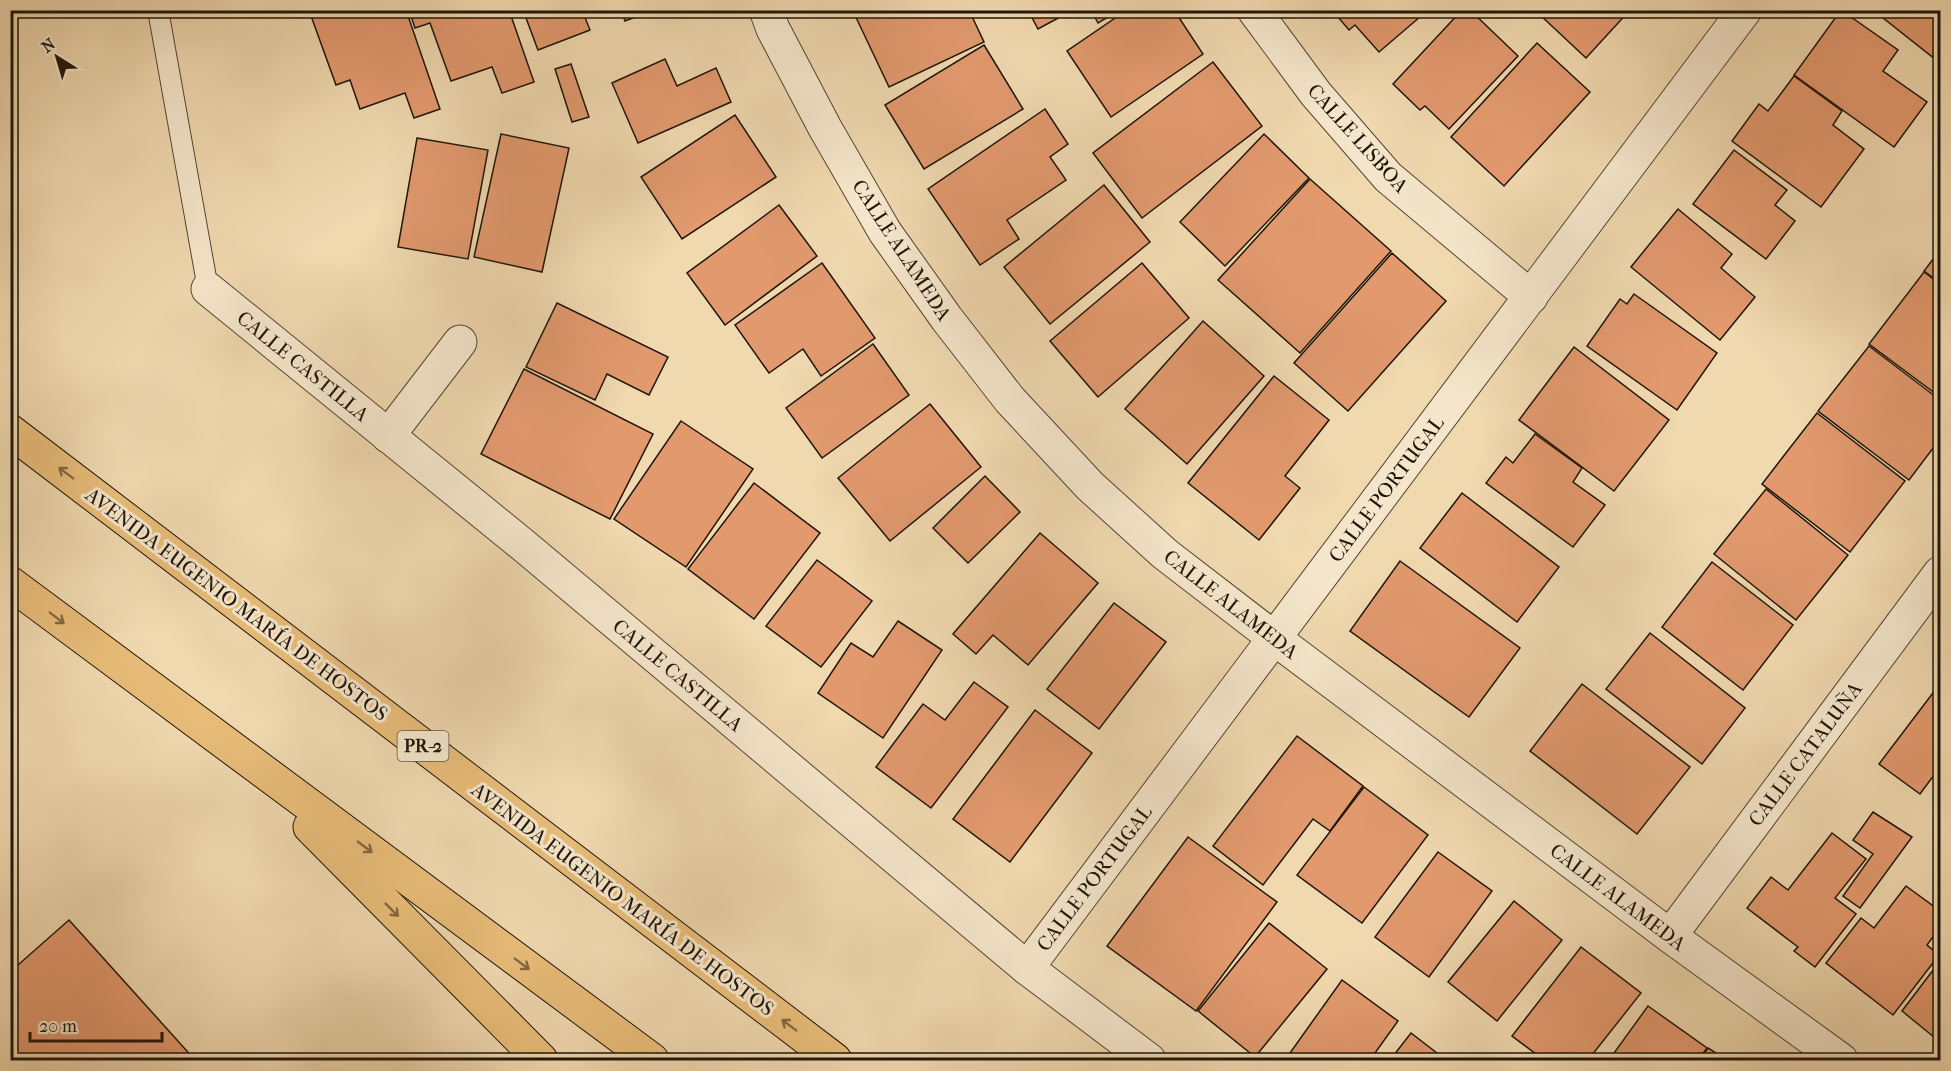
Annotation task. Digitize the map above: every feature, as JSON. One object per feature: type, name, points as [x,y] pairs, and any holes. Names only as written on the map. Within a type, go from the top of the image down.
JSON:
[{"type":"highway","name":"AVENIDA EUGENIO MARÍA DE HOSTOS","points":[[10,431],[835,1060]]},
{"type":"highway","points":[[10,583],[652,1060]]},
{"type":"highway","points":[[233,749],[541,1060]]},
{"type":"street","name":"CALLE ALAMEDA","points":[[766,10],[773,29],[825,128],[885,232],[947,320],[1010,400],[1098,493],[1166,554],[1274,638],[1670,936],[1841,1060]]},
{"type":"street","name":"CALLE LISBOA","points":[[1254,10],[1316,94],[1388,177],[1531,297]]},
{"type":"street","name":"CALLE PORTUGAL","points":[[1027,968],[1745,10]]},
{"type":"street","name":"CALLE CASTILLA","points":[[208,289],[523,545],[1027,968],[1149,1060]]},
{"type":"street","points":[[388,436],[460,342]]},
{"type":"street","name":"CALLE CATALUÑA","points":[[1670,936],[1936,589]]},
{"type":"lane","points":[[158,10],[208,289]]},
{"type":"building","points":[[316,10],[406,10],[440,109],[414,118],[405,93],[360,109],[350,80],[336,85],[310,13]]},
{"type":"building","points":[[409,10],[509,10],[534,82],[502,93],[492,67],[451,81],[430,23],[415,28]]},
{"type":"building","points":[[523,10],[582,10],[590,30],[538,50]]},
{"type":"building","points":[[621,10],[654,10],[625,21]]},
{"type":"building","points":[[969,10],[984,42],[889,87],[853,11]]},
{"type":"building","points":[[1028,10],[1073,10],[1038,29]]},
{"type":"building","points":[[1091,10],[1120,10],[1098,23]]},
{"type":"building","points":[[1127,10],[1174,10],[1203,54],[1111,117],[1067,51]]},
{"type":"building","points":[[1332,10],[1428,10],[1379,52],[1355,25],[1349,30]]},
{"type":"building","points":[[1462,10],[1470,10],[1518,56],[1449,129],[1425,106],[1420,110],[1393,84]]},
{"type":"building","points":[[1542,10],[1630,10],[1586,58],[1539,14]]},
{"type":"building","points":[[1841,10],[1898,50],[1883,71],[1927,102],[1894,147],[1794,75]]},
{"type":"building","points":[[1873,10],[1940,10],[1940,50],[1935,59]]},
{"type":"building","points":[[1537,43],[1590,92],[1504,186],[1451,137]]},
{"type":"building","points":[[984,45],[1023,109],[924,169],[885,105]]},
{"type":"building","points":[[665,59],[677,86],[716,68],[731,102],[638,143],[612,83]]},
{"type":"building","points":[[1213,62],[1262,126],[1142,218],[1093,153]]},
{"type":"building","points":[[571,64],[589,117],[572,122],[555,69]]},
{"type":"building","points":[[1794,76],[1842,111],[1833,125],[1864,149],[1821,207],[1732,141],[1759,104],[1768,111]]},
{"type":"building","points":[[1045,109],[1068,144],[1050,157],[1066,180],[1007,220],[1019,239],[980,265],[928,189]]},
{"type":"building","points":[[735,115],[776,177],[682,239],[641,177]]},
{"type":"building","points":[[501,134],[569,148],[542,272],[474,257]]},
{"type":"building","points":[[1264,134],[1309,178],[1225,266],[1180,222]]},
{"type":"building","points":[[417,138],[488,150],[468,259],[398,247]]},
{"type":"building","points":[[1734,150],[1787,190],[1775,205],[1795,221],[1766,259],[1693,204]]},
{"type":"building","points":[[1310,179],[1391,251],[1300,353],[1218,280]]},
{"type":"building","points":[[1104,185],[1150,242],[1050,324],[1004,267]]},
{"type":"building","points":[[779,205],[817,256],[725,325],[687,273]]},
{"type":"building","points":[[1678,209],[1732,254],[1721,268],[1755,297],[1720,340],[1631,267]]},
{"type":"building","points":[[1940,250],[1940,283],[1924,271]]},
{"type":"building","points":[[1392,253],[1446,301],[1348,411],[1294,363]]},
{"type":"building","points":[[822,263],[875,338],[821,376],[803,349],[769,373],[735,325]]},
{"type":"building","points":[[1142,263],[1189,318],[1098,397],[1050,341]]},
{"type":"building","points":[[1924,272],[1940,284],[1940,397],[1869,344]]},
{"type":"building","points":[[1634,294],[1717,353],[1677,410],[1587,346],[1620,299],[1627,304]]},
{"type":"building","points":[[557,303],[668,357],[649,395],[607,374],[595,400],[526,367]]},
{"type":"building","points":[[1203,321],[1264,376],[1187,464],[1125,409]]},
{"type":"building","points":[[873,344],[909,395],[822,458],[786,408]]},
{"type":"building","points":[[1869,346],[1940,400],[1940,439],[1909,480],[1818,411]]},
{"type":"building","points":[[1574,347],[1669,420],[1614,491],[1519,420]]},
{"type":"building","points":[[524,369],[653,434],[610,519],[481,454]]},
{"type":"building","points":[[1274,376],[1329,420],[1285,476],[1300,488],[1259,540],[1188,483]]},
{"type":"building","points":[[930,404],[981,467],[890,541],[838,478]]},
{"type":"building","points":[[1817,413],[1905,481],[1850,552],[1762,484]]},
{"type":"building","points":[[681,421],[753,469],[686,567],[614,519]]},
{"type":"building","points":[[1535,434],[1582,468],[1573,482],[1605,505],[1573,547],[1486,483],[1506,457],[1513,463]]},
{"type":"building","points":[[985,476],[1020,512],[968,563],[933,528]]},
{"type":"building","points":[[754,483],[820,533],[754,619],[688,569]]},
{"type":"building","points":[[1766,489],[1848,555],[1796,620],[1714,554]]},
{"type":"building","points":[[1462,493],[1559,567],[1517,622],[1420,548]]},
{"type":"building","points":[[1040,533],[1098,583],[1028,665],[993,635],[976,654],[953,634]]},
{"type":"building","points":[[817,560],[872,601],[821,667],[766,626]]},
{"type":"building","points":[[1400,561],[1520,648],[1469,717],[1350,631]]},
{"type":"building","points":[[1712,562],[1793,625],[1743,690],[1662,627]]},
{"type":"building","points":[[1114,603],[1166,642],[1099,729],[1047,689]]},
{"type":"building","points":[[898,621],[942,650],[883,738],[818,693],[851,643],[873,657]]},
{"type":"building","points":[[1650,633],[1745,708],[1702,764],[1606,689]]},
{"type":"building","points":[[974,682],[1008,707],[931,808],[876,767],[923,704],[945,720]]},
{"type":"building","points":[[1582,684],[1690,767],[1637,834],[1530,751]]},
{"type":"building","points":[[1939,685],[1940,767],[1920,794],[1879,764]]},
{"type":"building","points":[[1035,710],[1092,753],[1010,862],[953,819]]},
{"type":"building","points":[[1297,736],[1363,786],[1330,831],[1313,819],[1263,885],[1213,846]]},
{"type":"building","points":[[1364,787],[1428,835],[1362,923],[1297,875]]},
{"type":"building","points":[[1873,812],[1912,837],[1860,908],[1843,896],[1873,854],[1853,840]]},
{"type":"building","points":[[1832,833],[1866,859],[1835,898],[1856,914],[1815,967],[1794,951],[1798,947],[1747,908],[1771,877],[1788,890]]},
{"type":"building","points":[[1188,837],[1277,902],[1196,1011],[1107,946]]},
{"type":"building","points":[[1438,852],[1492,891],[1429,977],[1375,937]]},
{"type":"building","points":[[1906,886],[1940,911],[1940,927],[1927,945],[1939,955],[1893,1015],[1826,963],[1861,918],[1874,928]]},
{"type":"building","points":[[1514,901],[1562,940],[1497,1021],[1448,982]]},
{"type":"building","points":[[69,920],[195,1060],[19,1060],[10,1051],[10,972]]},
{"type":"building","points":[[1269,923],[1327,969],[1255,1057],[1198,1011]]},
{"type":"building","points":[[1581,947],[1641,993],[1588,1060],[1544,1060],[1512,1036]]},
{"type":"building","points":[[1940,961],[1940,1042],[1902,1011]]},
{"type":"building","points":[[1342,980],[1398,1021],[1370,1060],[1285,1060]]},
{"type":"building","points":[[1648,1006],[1707,1048],[1698,1060],[1609,1060]]},
{"type":"building","points":[[1411,1033],[1446,1060],[1390,1060]]},
{"type":"building","points":[[1708,1048],[1727,1060],[1700,1060]]}]
